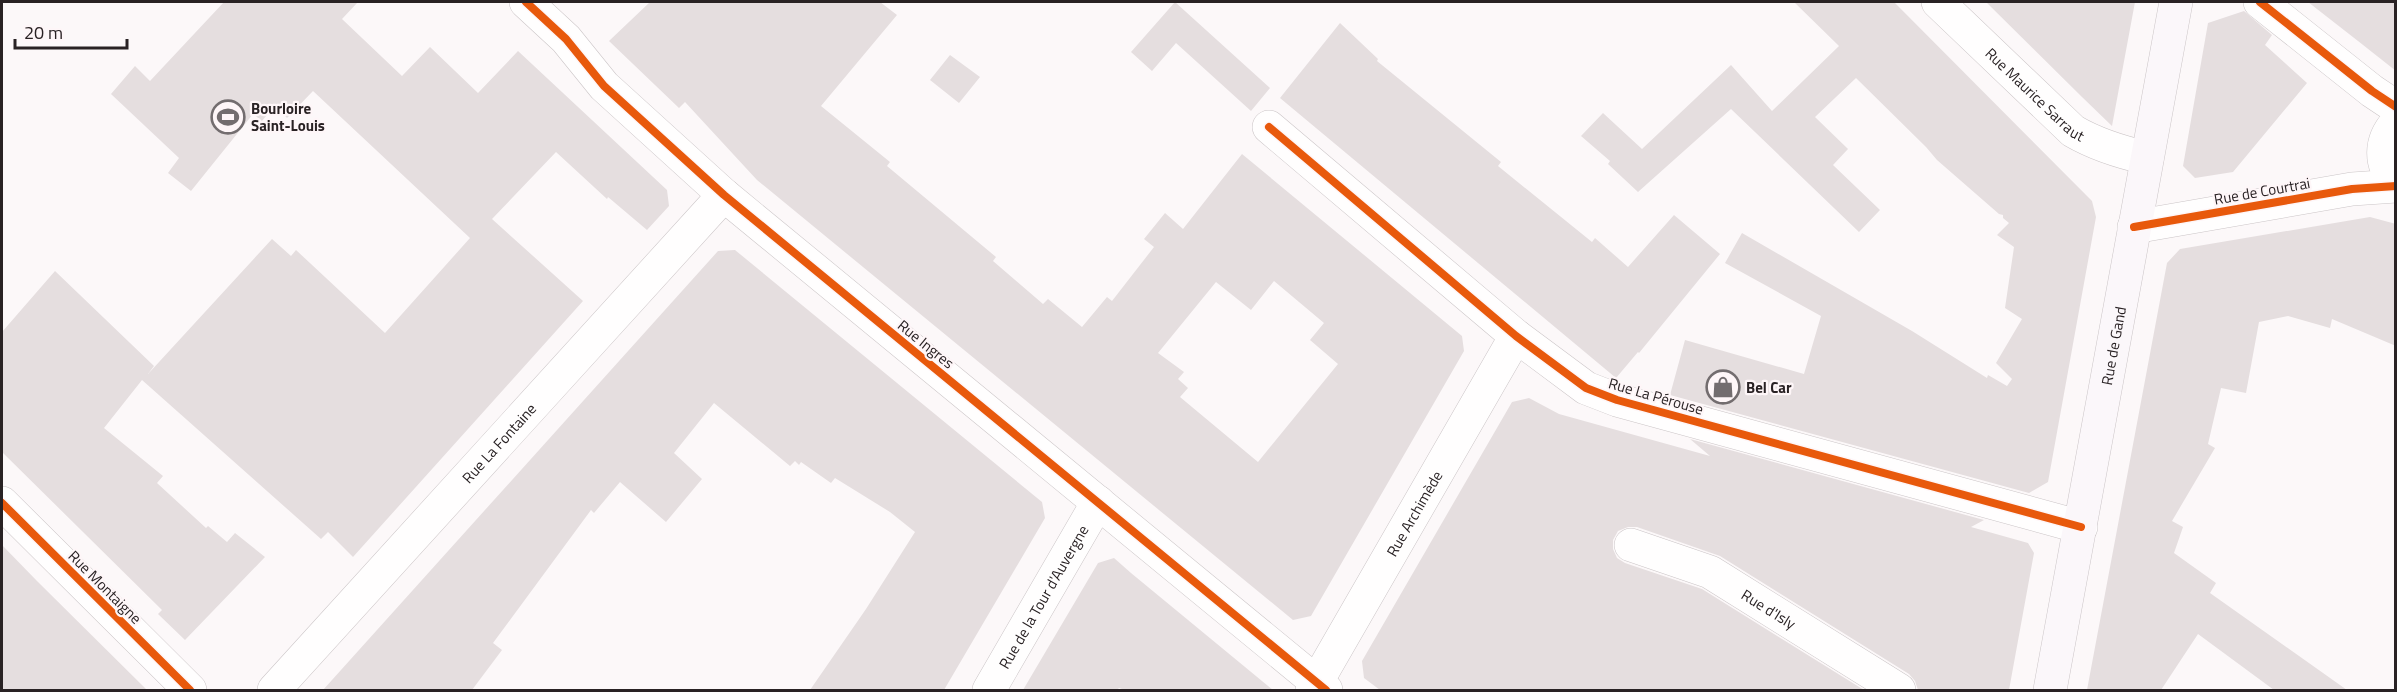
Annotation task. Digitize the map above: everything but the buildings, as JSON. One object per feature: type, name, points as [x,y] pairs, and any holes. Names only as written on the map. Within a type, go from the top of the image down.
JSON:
[{"type":"main road","name":"Rue de Gand","points":[[2050,690],[2176,2]]},
{"type":"street","name":"Rue Ingres","points":[[526,2],[566,39],[604,86],[724,195],[1098,502],[1318,688]]},
{"type":"street","name":"Rue Maurice Sarraut","points":[[1938,2],[2073,131],[2111,149],[2147,158]]},
{"type":"street","points":[[2260,2],[2372,91],[2396,106]]},
{"type":"street","points":[[2396,123],[2388,133],[2383,152],[2388,172],[2396,182]]},
{"type":"street","name":"Rue La Pérouse","points":[[1269,127],[1516,336],[1586,388],[1617,400],[2081,527]]},
{"type":"street","name":"Rue de Courtrai","points":[[2134,227],[2352,189],[2396,186]]},
{"type":"street","name":"Rue La Fontaine","points":[[274,690],[724,195]]},
{"type":"street","name":"Rue Archimède","points":[[1318,688],[1516,336]]},
{"type":"street","name":"Rue de la Tour d'Auvergne","points":[[989,690],[1098,502]]},
{"type":"street","name":"Rue Montaigne","points":[[2,503],[190,690]]},
{"type":"street","name":"Rue d'Isly","points":[[1631,545],[1710,572],[1899,690]]},
{"type":"cycle path","points":[[526,2],[566,39],[604,86],[724,195],[1326,690]]},
{"type":"cycle path","points":[[2260,2],[2372,91],[2396,107]]},
{"type":"cycle path","points":[[1269,127],[1516,336],[1586,388],[1617,400],[2081,527]]},
{"type":"cycle path","points":[[2134,227],[2352,189],[2396,186]]},
{"type":"cycle path","points":[[2,503],[190,690]]},
{"type":"place","name":"Bourloire Saint-Louis","points":[[228,117]]},
{"type":"place","name":"Bel Car","points":[[1723,387]]}]
